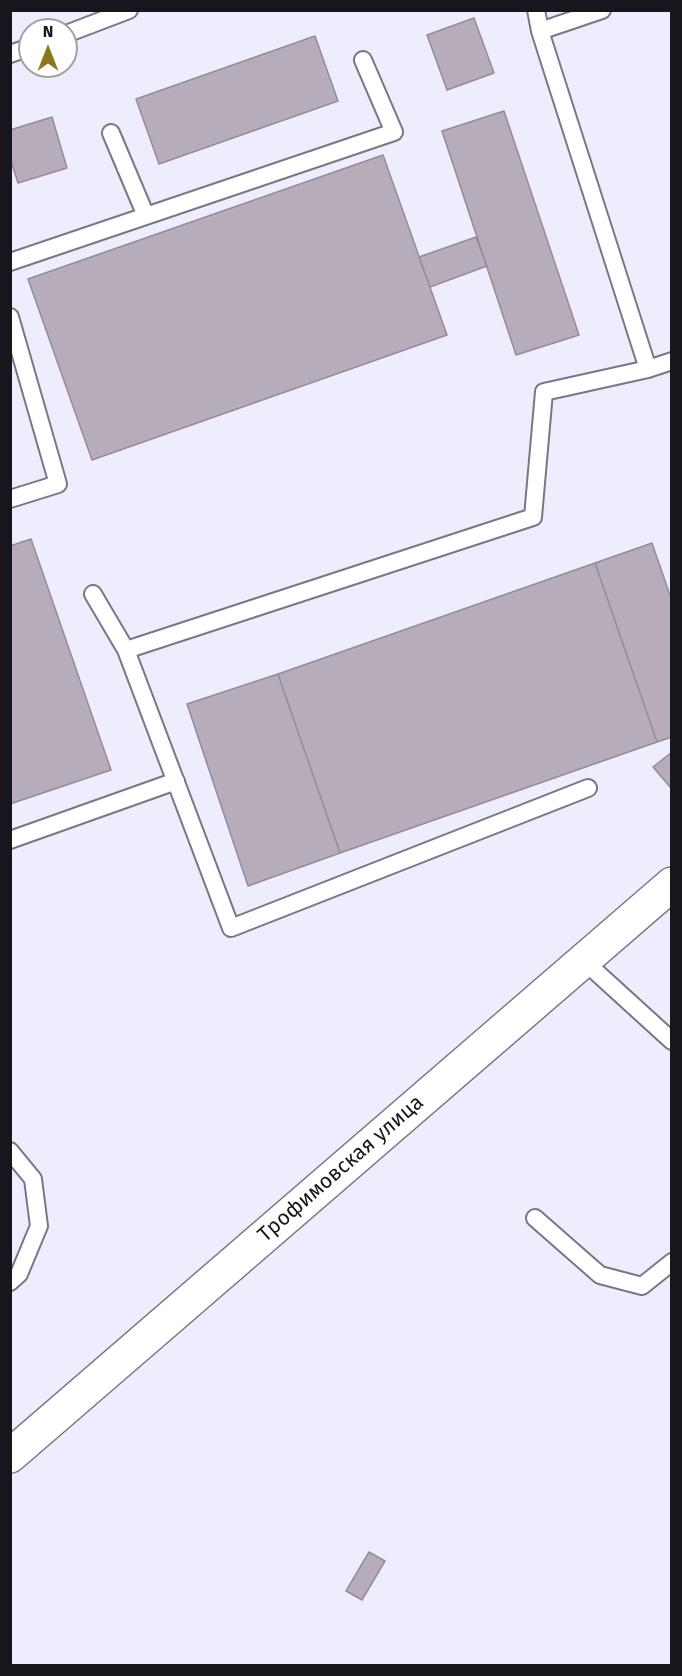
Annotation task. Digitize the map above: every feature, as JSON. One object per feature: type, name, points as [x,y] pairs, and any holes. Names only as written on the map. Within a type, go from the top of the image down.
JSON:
[{"type":"street","name":"Трофимовская улица","points":[[10,1456],[672,884]]},
{"type":"lane","points":[[78,29],[129,10]]},
{"type":"lane","points":[[536,10],[540,31],[648,369]]},
{"type":"lane","points":[[540,31],[602,10]]},
{"type":"lane","points":[[10,262],[394,132],[363,60]]},
{"type":"lane","points":[[111,133],[146,216]]},
{"type":"lane","points":[[10,317],[58,484],[10,499]]},
{"type":"lane","points":[[126,650],[533,517],[544,392],[648,369],[672,361]]},
{"type":"lane","points":[[93,594],[126,650],[231,928],[588,788]]},
{"type":"lane","points":[[10,840],[176,781]]},
{"type":"lane","points":[[583,960],[672,1041]]},
{"type":"lane","points":[[10,1151],[33,1179],[39,1226],[19,1274],[10,1282]]},
{"type":"lane","points":[[535,1218],[600,1275],[642,1286],[672,1262]]},
{"type":"building","points":[[474,18],[494,73],[447,90],[427,35]]},
{"type":"building","points":[[315,36],[338,101],[159,164],[136,99]]},
{"type":"building","points":[[504,111],[579,335],[516,355],[442,131]]},
{"type":"building","points":[[52,117],[67,168],[18,183],[10,158],[10,130]]},
{"type":"building","points":[[383,155],[447,335],[92,460],[28,279]]},
{"type":"building","points":[[476,237],[487,266],[430,287],[419,257]]},
{"type":"building","points":[[31,539],[111,770],[10,804],[10,546]]},
{"type":"building","points":[[652,543],[672,601],[672,737],[657,742],[595,563]]},
{"type":"building","points":[[595,563],[657,742],[340,853],[278,674]]},
{"type":"building","points":[[278,674],[340,853],[248,886],[187,704]]},
{"type":"building","points":[[672,752],[672,786],[670,787],[653,767]]},
{"type":"building","points":[[369,1552],[385,1561],[362,1600],[346,1591]]}]
